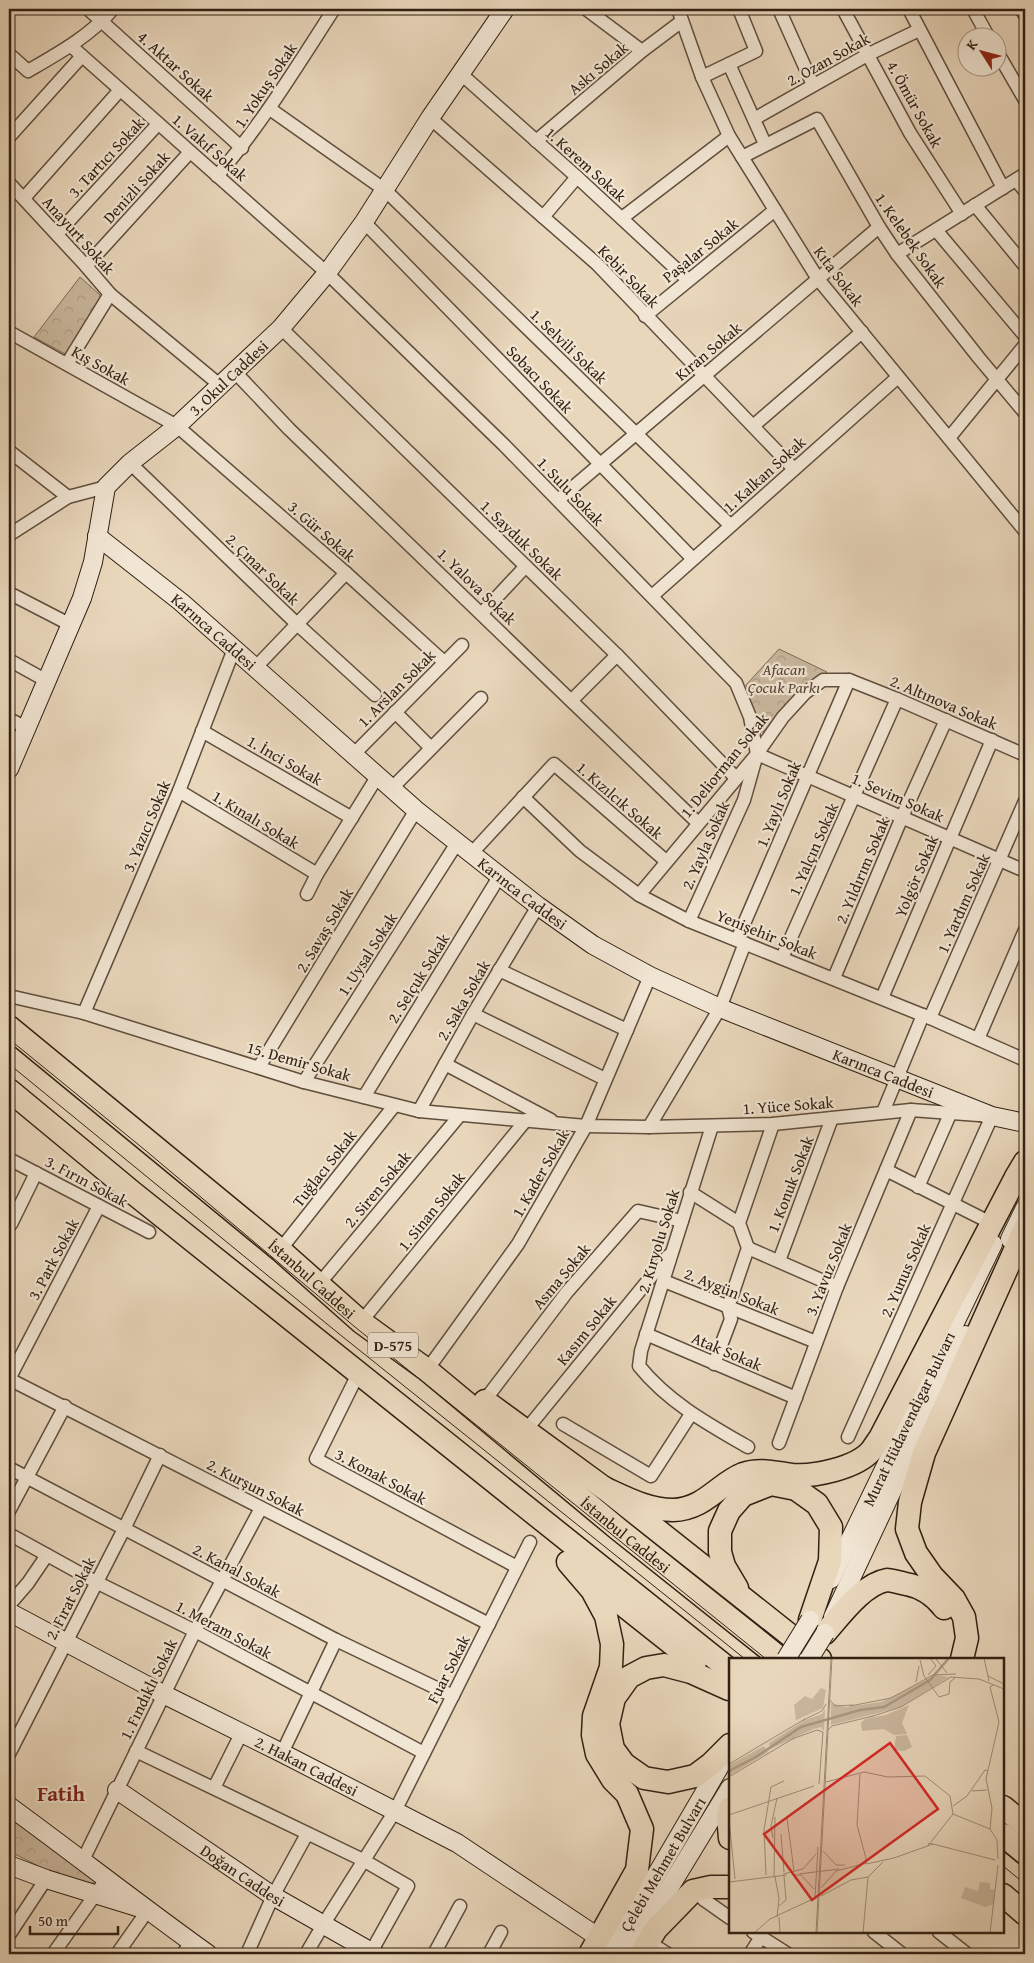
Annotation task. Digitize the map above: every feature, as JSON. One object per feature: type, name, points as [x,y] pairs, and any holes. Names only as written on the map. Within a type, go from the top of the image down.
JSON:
[{"type":"highway","name":"İstanbul Caddesi","points":[[9,1027],[280,1250],[361,1322],[427,1370],[633,1542],[780,1658]]},
{"type":"highway","points":[[9,1090],[132,1192],[528,1508],[729,1682]]},
{"type":"highway","points":[[604,1488],[632,1501],[674,1510],[699,1504],[743,1474],[771,1470],[793,1475],[825,1472],[850,1464],[870,1452],[880,1438],[991,1223],[1025,1162]]},
{"type":"highway","points":[[962,1658],[967,1638],[964,1617],[954,1599],[932,1576],[916,1553],[907,1529],[910,1502],[924,1453],[1025,1228]]},
{"type":"highway","points":[[427,1370],[485,1400],[526,1430],[604,1488],[819,1658]]},
{"type":"highway","points":[[750,1604],[733,1584],[724,1566],[720,1552],[720,1531],[729,1511],[743,1494],[771,1484],[796,1489],[817,1504],[831,1527],[830,1561],[818,1627]]},
{"type":"highway","points":[[528,1508],[568,1562],[592,1590],[606,1616],[612,1644],[612,1667],[594,1716],[593,1735],[598,1754],[613,1780],[626,1794],[642,1828],[637,1870],[593,1945]]},
{"type":"highway","points":[[568,1562],[729,1682]]},
{"type":"highway","points":[[818,1627],[847,1607],[868,1588],[887,1580],[919,1586],[938,1600],[950,1617],[954,1636],[949,1658]]},
{"type":"highway","points":[[729,1683],[664,1664],[646,1668],[629,1678],[614,1698],[608,1724],[613,1749],[624,1764],[644,1778],[660,1781],[668,1782],[695,1776],[712,1764],[729,1746]]},
{"type":"highway","points":[[1004,1808],[1025,1824]]},
{"type":"highway","points":[[729,1812],[729,1827]]},
{"type":"highway","points":[[1004,1836],[1025,1852]]},
{"type":"highway","points":[[646,1949],[656,1929],[693,1891],[729,1886]]},
{"type":"main road","name":"3. Okul Caddesi","points":[[106,487],[130,463],[177,426],[221,386],[280,328],[327,273],[364,222],[430,118],[505,9]]},
{"type":"main road","points":[[9,769],[82,598],[90,571],[106,487]]},
{"type":"main road","name":"Karınca Caddesi","points":[[97,536],[181,602],[416,810],[499,877],[593,945],[650,976],[720,1008],[992,1116],[1025,1123]]},
{"type":"main road","name":"Murat Hüdavendigar Bulvarı","points":[[809,1658],[818,1627],[1025,1176]]},
{"type":"main road","name":"Murat Hüdavendigar Bulvarı","points":[[787,1658],[818,1627],[1025,1208]]},
{"type":"main road","name":"2. Hakan Caddesi","points":[[9,1612],[163,1694],[457,1843],[593,1945]]},
{"type":"main road","name":"Çelebi Mehmet Bulvarı","points":[[610,1954],[729,1751]]},
{"type":"main road","name":"Doğan Caddesi","points":[[117,1790],[273,1896],[372,1954]]},
{"type":"main road","name":"Çelebi Mehmet Bulvarı","points":[[629,1954],[729,1790]]},
{"type":"main road","points":[[9,1806],[148,1910],[187,1948],[208,1954]]},
{"type":"main road","points":[[9,1864],[46,1880],[148,1910]]},
{"type":"street","name":"4. Aktar Sokak","points":[[88,9],[242,148]]},
{"type":"street","points":[[9,54],[28,71],[71,46],[102,22],[113,9]]},
{"type":"street","name":"1. Yokuş Sokak","points":[[217,176],[242,148],[270,109],[334,9]]},
{"type":"street","points":[[586,9],[642,51]]},
{"type":"street","points":[[702,77],[756,51],[739,9]]},
{"type":"street","points":[[779,9],[813,85]]},
{"type":"street","name":"4. Ömür Sokak","points":[[843,9],[910,133],[962,214]]},
{"type":"street","points":[[909,9],[1003,188]]},
{"type":"street","points":[[973,9],[983,28]]},
{"type":"street","points":[[1021,9],[1025,15]]},
{"type":"street","name":"Askı Sokak","points":[[536,141],[642,51],[680,15]]},
{"type":"street","name":"Kıta Sokak","points":[[680,15],[702,77],[729,136],[818,279],[1025,531]]},
{"type":"street","name":"2. Ozan Sokak","points":[[754,119],[869,54],[920,30]]},
{"type":"street","name":"1. Vakıf Sokak","points":[[71,46],[327,273]]},
{"type":"street","points":[[9,137],[82,56]]},
{"type":"street","points":[[729,64],[765,144]]},
{"type":"street","points":[[1006,67],[1025,100]]},
{"type":"street","name":"1. Kerem Sokak","points":[[460,73],[577,177],[688,280]]},
{"type":"street","points":[[24,198],[120,90]]},
{"type":"street","name":"1. Selvili Sokak","points":[[270,109],[385,190],[730,526]]},
{"type":"street","name":"Kebir Sokak","points":[[430,118],[597,264],[794,469]]},
{"type":"street","name":"1. Kelebek Sokak","points":[[742,157],[817,119],[879,227],[897,254],[996,379],[1025,412]]},
{"type":"street","name":"3. Tartıcı Sokak","points":[[57,234],[158,124]]},
{"type":"street","points":[[622,218],[729,136]]},
{"type":"street","name":"Denizli Sokak","points":[[86,266],[190,152]]},
{"type":"street","points":[[543,217],[577,177]]},
{"type":"street","points":[[897,254],[1021,177],[1025,191]]},
{"type":"street","name":"Anayurt Sokak","points":[[9,183],[110,294],[68,364]]},
{"type":"street","points":[[975,205],[1025,266]]},
{"type":"street","name":"Paşalar Sokak","points":[[646,316],[775,210]]},
{"type":"street","name":"Sobacı Sokak","points":[[364,222],[693,559]]},
{"type":"street","name":"Kıran Sokak","points":[[558,500],[879,227]]},
{"type":"street","points":[[936,230],[1025,336]]},
{"type":"street","name":"1. Sulu Sokak","points":[[327,273],[558,500],[736,683],[750,717],[757,754]]},
{"type":"street","points":[[110,294],[221,386]]},
{"type":"street","name":"1. Sayduk Sokak","points":[[280,328],[617,654],[736,778]]},
{"type":"street","name":"Kış Sokak","points":[[9,332],[177,426]]},
{"type":"street","points":[[753,426],[862,332]]},
{"type":"street","points":[[949,438],[1025,344]]},
{"type":"street","name":"1. Yalova Sokak","points":[[235,372],[289,429],[698,823]]},
{"type":"street","name":"1. Kalkan Sokak","points":[[652,596],[898,376]]},
{"type":"street","name":"3. Gür Sokak","points":[[177,426],[346,573],[444,662]]},
{"type":"street","points":[[9,451],[68,497]]},
{"type":"street","name":"2. Çınar Sokak","points":[[130,463],[297,624],[375,695]]},
{"type":"street","points":[[9,535],[68,497],[106,487]]},
{"type":"street","points":[[482,613],[525,567]]},
{"type":"street","points":[[255,668],[346,573]]},
{"type":"street","points":[[9,593],[71,625]]},
{"type":"street","name":"1. Arslan Sokak","points":[[353,755],[462,645]]},
{"type":"street","name":"3. Yazıcı Sokak","points":[[84,1013],[179,791],[234,650]]},
{"type":"street","points":[[572,700],[617,654]]},
{"type":"street","points":[[9,660],[47,681]]},
{"type":"street","name":"1. Deliorman Sokak","points":[[639,895],[757,754],[783,717],[805,693],[823,680],[849,680]]},
{"type":"street","name":"2. Altınova Sokak","points":[[849,680],[898,699],[1025,755]]},
{"type":"street","name":"1. Yaylı Sokak","points":[[649,1127],[720,1008],[741,942],[849,680]]},
{"type":"street","points":[[391,789],[481,698]]},
{"type":"street","name":"1. Yalçın Sokak","points":[[782,958],[898,699]]},
{"type":"street","points":[[395,712],[431,748]]},
{"type":"street","points":[[9,719],[27,728]]},
{"type":"street","name":"2. Yıldırım Sokak","points":[[834,978],[902,817],[946,720]]},
{"type":"street","name":"1. İnci Sokak","points":[[202,731],[352,818]]},
{"type":"street","name":"Yolgör Sokak","points":[[882,998],[992,740]]},
{"type":"street","name":"1. Sevim Sokak","points":[[757,754],[1025,871]]},
{"type":"street","name":"2. Yayla Sokak","points":[[689,921],[744,800],[757,754]]},
{"type":"street","name":"1. Uysal Sokak","points":[[304,1082],[464,849],[523,797],[554,764]]},
{"type":"street","name":"1. Kızılcık Sokak","points":[[554,764],[666,861]]},
{"type":"street","points":[[307,894],[317,874],[377,777]]},
{"type":"street","name":"1. Kınalı Sokak","points":[[179,791],[317,874]]},
{"type":"street","name":"Yenişehir Sokak","points":[[523,797],[580,852],[639,895],[689,921],[926,1016],[1025,1060]]},
{"type":"street","name":"1. Yardım Sokak","points":[[883,1112],[896,1078],[1000,859],[1025,801]]},
{"type":"street","name":"2. Savaş Sokak","points":[[259,1067],[416,810]]},
{"type":"street","name":"2. Selçuk Sokak","points":[[364,1096],[499,877]]},
{"type":"street","name":"2. Saka Sokak","points":[[419,1111],[473,1014],[538,906]]},
{"type":"street","points":[[978,1038],[1025,930]]},
{"type":"street","points":[[500,970],[627,1030]]},
{"type":"street","name":"1. Kader Sokak","points":[[427,1370],[518,1244],[586,1126],[650,976]]},
{"type":"street","name":"15. Demir Sokak","points":[[9,996],[84,1013],[304,1082],[364,1096],[394,1106],[419,1111],[586,1126]]},
{"type":"street","points":[[473,1014],[605,1079]]},
{"type":"street","points":[[445,1064],[558,1123]]},
{"type":"street","name":"Tuğlacı Sokak","points":[[280,1250],[394,1106]]},
{"type":"street","name":"1. Yüce Sokak","points":[[586,1126],[649,1127],[773,1124],[911,1110],[992,1116]]},
{"type":"street","name":"3. Yavuz Sokak","points":[[779,1442],[837,1287],[911,1110]]},
{"type":"street","points":[[918,1187],[951,1112]]},
{"type":"street","name":"2. Siren Sokak","points":[[319,1284],[460,1115]]},
{"type":"street","name":"2. Yunus Sokak","points":[[848,1437],[992,1116]]},
{"type":"street","name":"1. Konuk Sokak","points":[[779,1261],[832,1118]]},
{"type":"street","name":"1. Sinan Sokak","points":[[361,1322],[526,1120]]},
{"type":"street","points":[[714,1364],[731,1319],[728,1307],[748,1248],[739,1222],[773,1124]]},
{"type":"street","name":"2. Kıryolu Sokak","points":[[691,1414],[653,1384],[639,1366],[646,1334],[712,1126]]},
{"type":"street","name":"3. Fırın Sokak","points":[[9,1158],[150,1232]]},
{"type":"street","points":[[886,1170],[991,1223]]},
{"type":"street","points":[[10,1224],[36,1173]]},
{"type":"street","points":[[690,1192],[739,1222]]},
{"type":"street","name":"3. Park Sokak","points":[[9,1379],[99,1206]]},
{"type":"street","name":"Asma Sokak","points":[[485,1400],[567,1292],[638,1211],[682,1221]]},
{"type":"street","points":[[748,1248],[837,1287]]},
{"type":"street","name":"Kasım Sokak","points":[[526,1430],[672,1251]]},
{"type":"street","name":"2. Aygün Sokak","points":[[664,1281],[816,1342]]},
{"type":"street","name":"Atak Sokak","points":[[646,1334],[796,1398]]},
{"type":"street","name":"3. Konak Sokak","points":[[359,1372],[316,1459],[517,1567]]},
{"type":"street","name":"2. Kurşun Sokak","points":[[9,1379],[489,1624]]},
{"type":"street","points":[[9,1510],[65,1406]]},
{"type":"street","points":[[563,1424],[652,1476],[691,1414],[748,1447]]},
{"type":"street","name":"2. Fırat Sokak","points":[[9,1754],[160,1455]]},
{"type":"street","name":"2. Kanal Sokak","points":[[9,1468],[336,1640],[453,1696]]},
{"type":"street","name":"1. Fındıklı Sokak","points":[[83,1860],[163,1694],[261,1508]]},
{"type":"street","name":"1. Meram Sokak","points":[[9,1534],[96,1582],[195,1631],[424,1753]]},
{"type":"street","name":"Fuar Sokak","points":[[306,1954],[322,1925],[395,1811],[530,1542]]},
{"type":"street","points":[[9,1605],[28,1584],[46,1555]]},
{"type":"street","points":[[282,1753],[336,1640]]},
{"type":"street","points":[[214,1788],[241,1734]]},
{"type":"street","points":[[136,1751],[363,1860],[408,1886],[372,1954]]},
{"type":"street","points":[[247,1954],[273,1896],[307,1834]]},
{"type":"street","points":[[53,1954],[107,1878]]},
{"type":"street","points":[[9,1935],[46,1880]]},
{"type":"street","points":[[702,1899],[729,1917]]},
{"type":"street","points":[[434,1954],[460,1906]]},
{"type":"street","points":[[117,1954],[148,1910]]},
{"type":"street","points":[[489,1954],[501,1932]]},
{"type":"street","points":[[875,1933],[902,1954]]},
{"type":"street","points":[[940,1933],[967,1954]]},
{"type":"street","points":[[750,1954],[757,1934],[788,1954]]},
{"type":"street","points":[[646,1949],[668,1954]]},
{"type":"green space","points":[[80,277],[100,295],[99,302],[67,355],[34,337]]},
{"type":"green space","name":"Afacan Çocuk Parkı","points":[[779,649],[827,672],[763,732],[758,732],[746,685]]},
{"type":"green space","points":[[9,1817],[98,1883],[93,1889],[50,1872],[9,1851]]},
{"type":"tram line","points":[[9,1039],[145,1150],[355,1327],[765,1658]]},
{"type":"tram line","points":[[9,1064],[338,1333],[744,1658]]},
{"type":"tram line","points":[[1004,1852],[1025,1869]]},
{"type":"tram line","points":[[1004,1867],[1025,1884]]},
{"type":"district","name":"Fatih","points":[[61,1793]]}]
